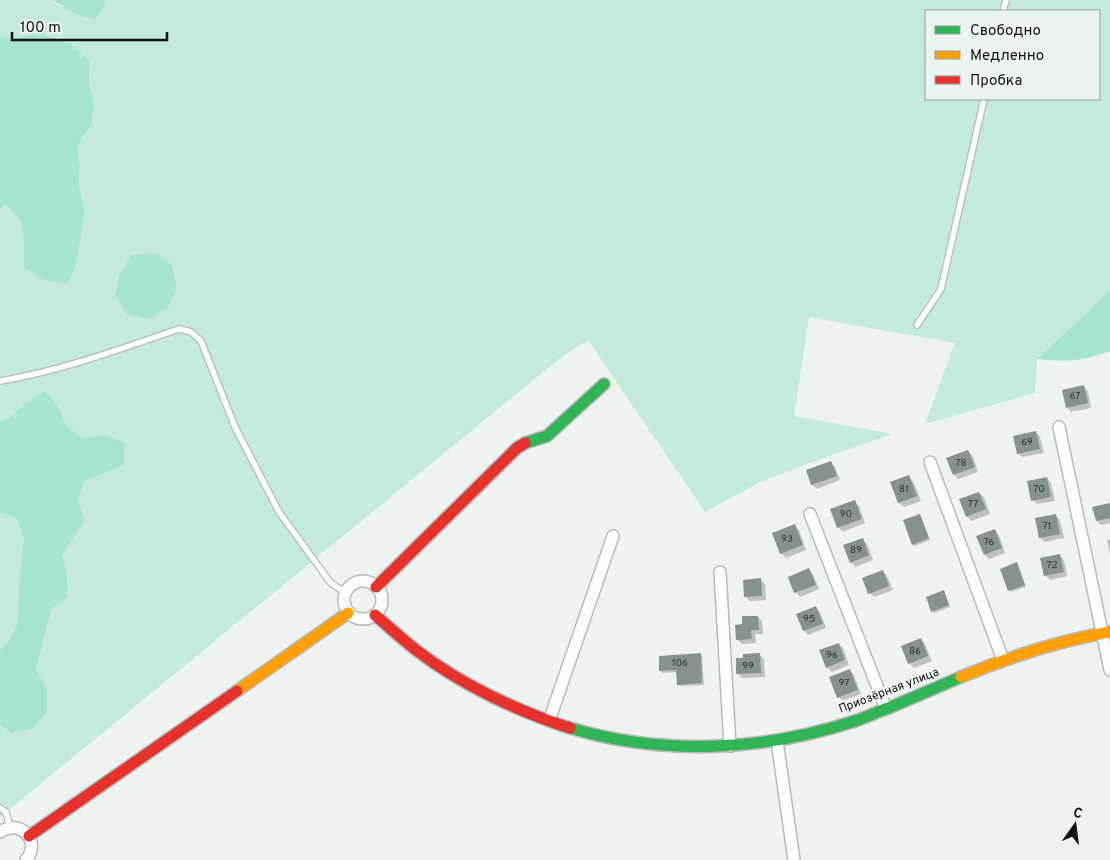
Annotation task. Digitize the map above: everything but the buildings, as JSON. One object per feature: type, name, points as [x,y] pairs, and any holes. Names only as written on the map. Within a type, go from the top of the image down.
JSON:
[{"type":"street","points":[[376,587],[517,448],[526,442],[547,436],[604,384]]},
{"type":"street","points":[[1059,426],[1106,633],[1110,670]]},
{"type":"street","points":[[930,462],[1003,660]]},
{"type":"street","points":[[810,514],[886,709]]},
{"type":"street","points":[[550,721],[613,536]]},
{"type":"street","points":[[720,572],[730,746]]},
{"type":"street","points":[[361,581],[376,587],[382,601],[375,615],[361,620],[348,613],[344,604],[345,593],[351,585],[361,581]]},
{"type":"street","points":[[29,836],[348,613]]},
{"type":"street","name":"Приозёрная улица","points":[[375,615],[416,650],[458,678],[524,711],[588,733],[652,745],[730,746],[777,741],[856,721],[1003,660],[1076,638],[1106,633]]},
{"type":"street","points":[[777,741],[794,860]]},
{"type":"street","points":[[5,830],[21,829],[29,836],[32,846],[26,860]]},
{"type":"lane","points":[[918,325],[941,289],[984,100]]},
{"type":"lane","points":[[0,381],[19,378],[92,358],[179,329],[191,332],[201,341],[235,427],[279,512],[330,582],[345,593]]},
{"type":"lane","points":[[0,808],[6,812],[5,830]]},
{"type":"green space","points":[[0,0],[52,0],[58,5],[95,20],[108,0],[1110,0],[1110,290],[1037,359],[1035,393],[925,424],[955,343],[809,317],[794,416],[892,434],[758,483],[705,512],[588,340],[564,355],[0,817],[0,725],[11,733],[47,689],[36,671],[51,610],[68,596],[67,574],[62,555],[85,520],[78,501],[84,482],[124,465],[124,443],[105,435],[84,438],[66,425],[58,405],[25,403],[9,418],[0,422],[0,210],[4,204],[21,221],[24,267],[85,208],[79,187],[80,166],[77,150],[80,141],[92,124],[94,103],[89,82],[90,61],[35,34],[15,38],[0,37]]},
{"type":"green space","points":[[52,0],[108,0],[95,20],[76,14]]},
{"type":"green space","points":[[35,34],[66,42],[90,61],[89,82],[94,103],[92,124],[80,141],[77,150],[80,166],[79,187],[85,208],[76,265],[67,284],[43,280],[24,267],[21,221],[5,204],[0,210],[0,37],[15,38]]},
{"type":"green space","points":[[154,253],[172,265],[177,289],[168,307],[150,319],[127,314],[115,295],[120,273],[132,255]]},
{"type":"green space","points":[[1110,290],[1110,351],[1074,360],[1037,359]]},
{"type":"green space","points":[[44,391],[58,405],[66,425],[83,438],[105,435],[124,443],[124,465],[84,482],[78,501],[85,520],[62,555],[67,574],[68,596],[51,610],[36,670],[47,689],[47,711],[33,728],[11,733],[0,725],[0,650],[8,642],[18,623],[19,579],[24,537],[16,517],[0,513],[0,422],[9,418],[25,403]]},
{"type":"green space","points":[[0,513],[16,516],[24,537],[19,579],[18,623],[8,642],[0,650]]},
{"type":"traffic: fast","points":[[525,443],[547,436],[604,384]]},
{"type":"traffic: fast","points":[[570,728],[605,737],[641,743],[677,746],[749,744],[785,739],[855,721],[961,677]]},
{"type":"traffic: slow","points":[[237,691],[348,613]]},
{"type":"traffic: slow","points":[[961,677],[1034,650],[1110,632]]},
{"type":"traffic: jam","points":[[376,587],[517,448],[525,443]]},
{"type":"traffic: jam","points":[[375,615],[416,650],[451,674],[510,705],[570,728]]},
{"type":"traffic: jam","points":[[29,836],[237,691]]}]
